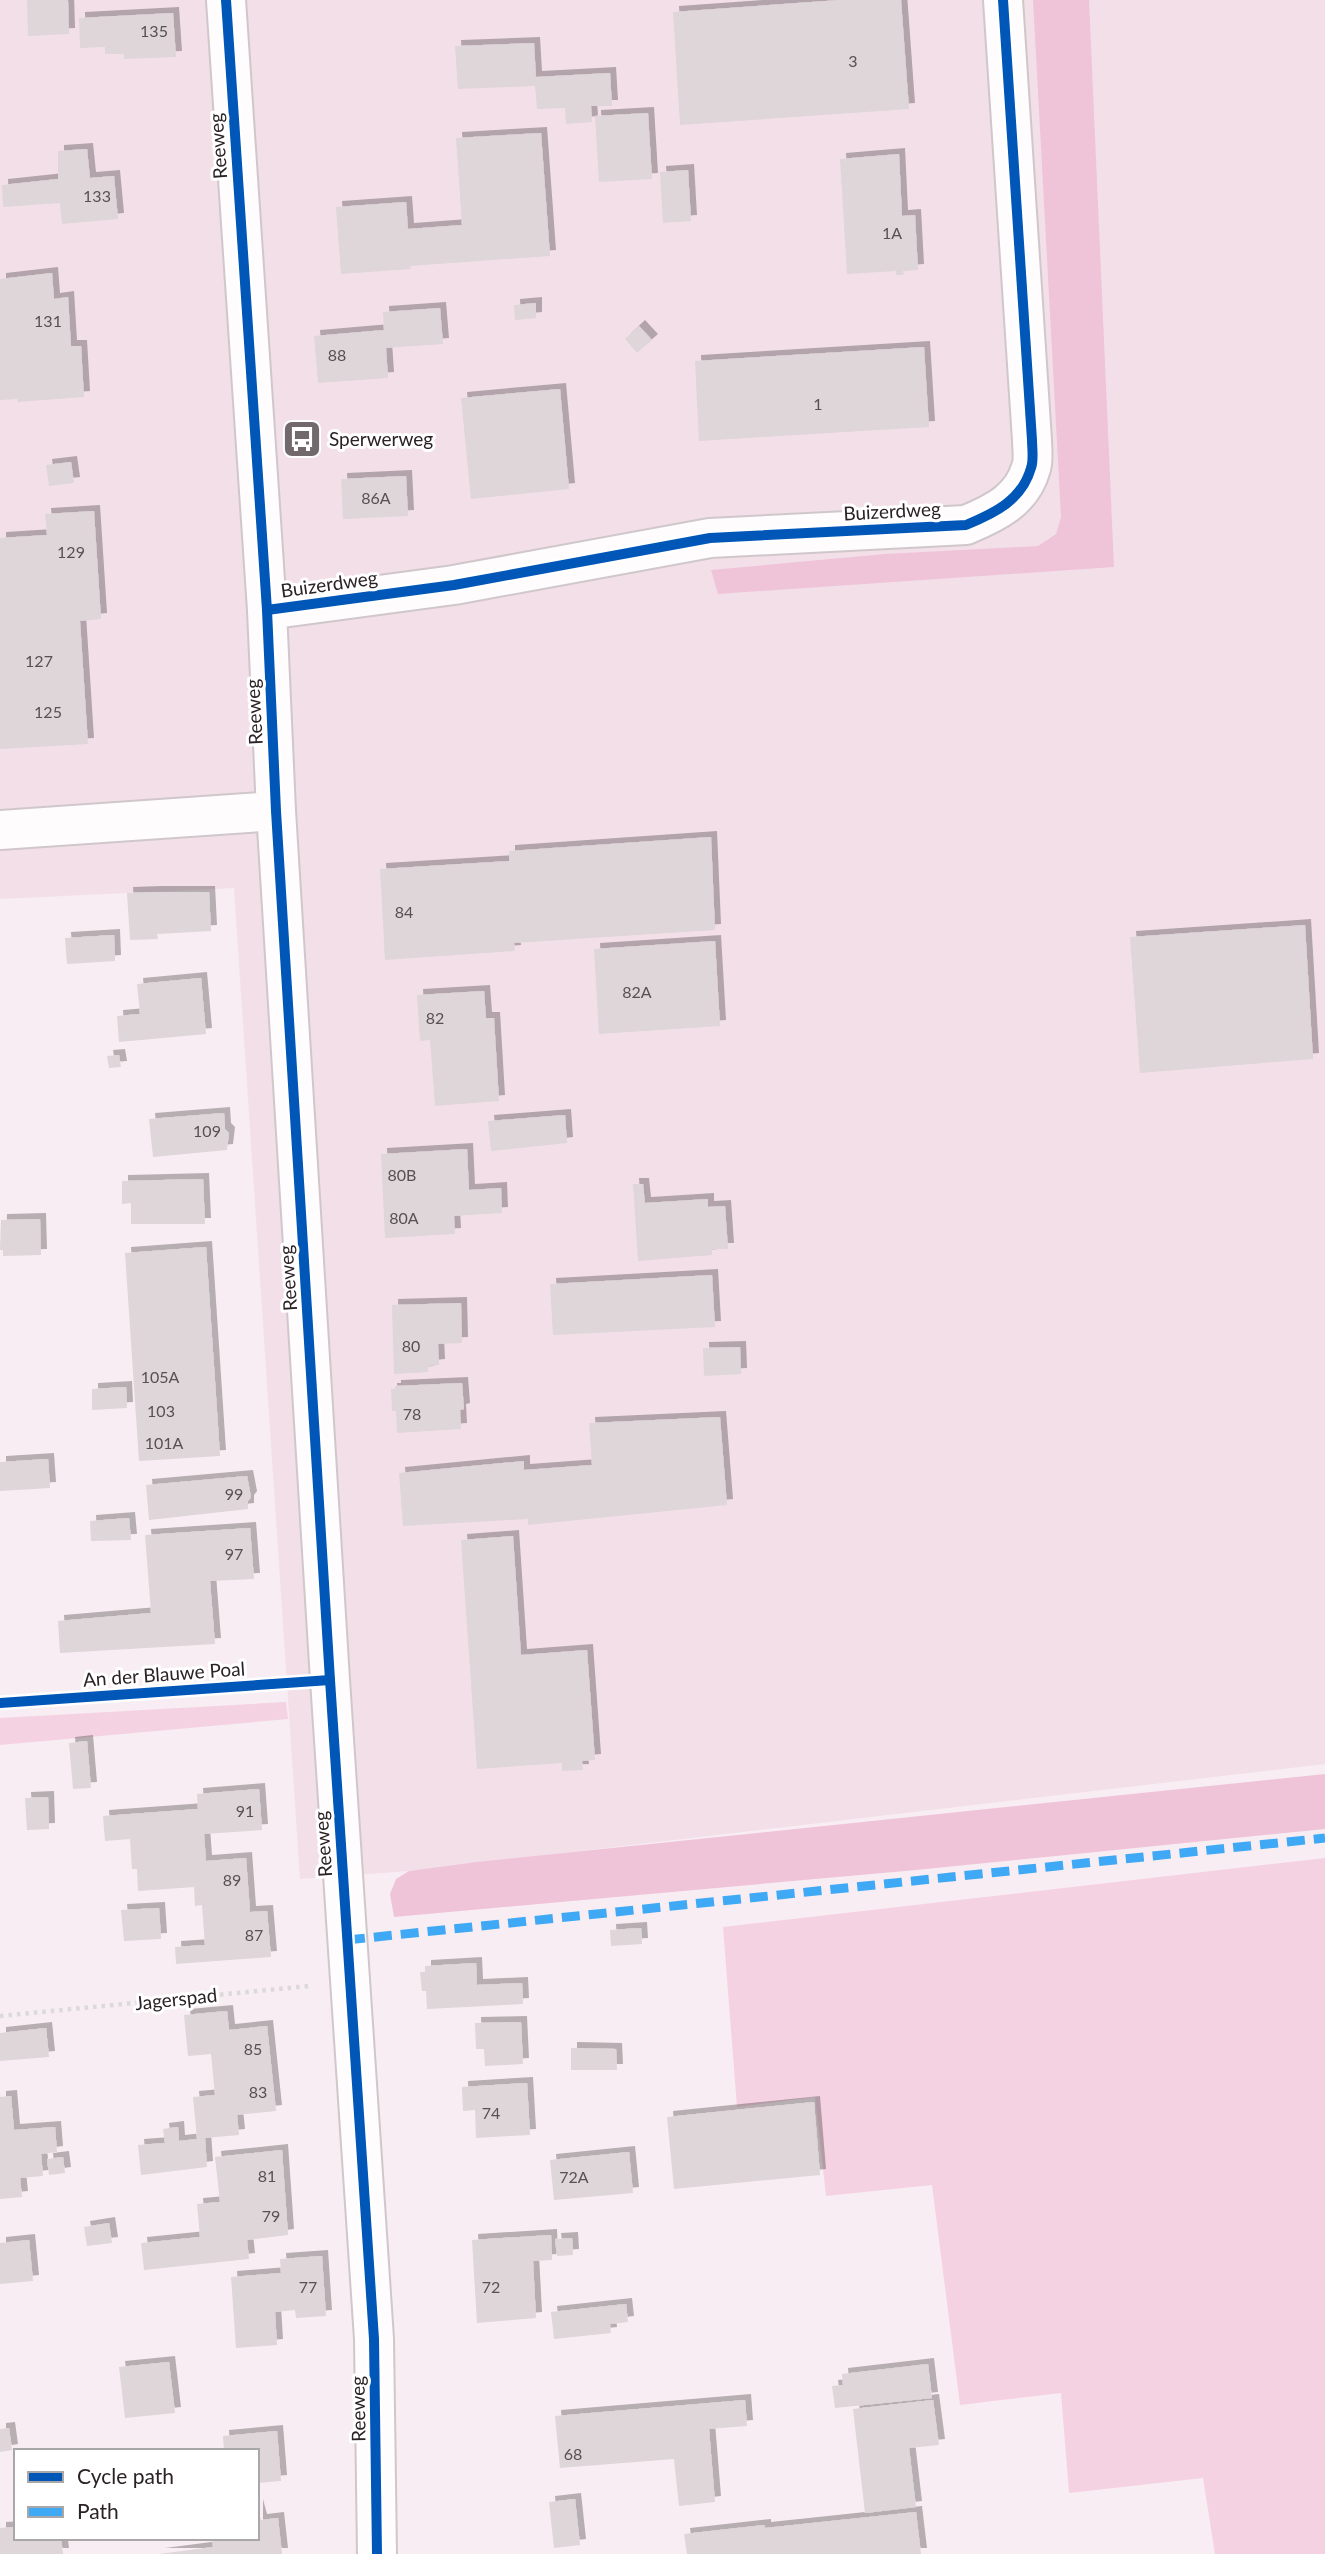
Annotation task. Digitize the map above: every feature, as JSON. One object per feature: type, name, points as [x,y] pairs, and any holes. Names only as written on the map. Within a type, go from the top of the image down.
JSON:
[{"type":"street","name":"Reeweg","points":[[226,0],[267,610],[276,811],[374,2339],[377,2554]]},
{"type":"street","name":"Buizerdweg","points":[[267,610],[454,585],[710,538],[966,525],[995,513],[1017,496],[1032,467],[1032,440],[1003,0]]},
{"type":"street","points":[[0,830],[276,811]]},
{"type":"shaded area","points":[[0,0],[1325,0],[1325,1764],[409,1871],[300,1879],[234,888],[0,899]]},
{"type":"shaded area","points":[[1033,0],[1089,0],[1114,567],[718,594],[711,570],[885,554],[1038,546],[1056,534],[1061,517]]},
{"type":"shaded area","points":[[286,1702],[288,1719],[0,1745],[0,1718]]},
{"type":"shaded area","points":[[1325,1774],[1325,1829],[916,1870],[394,1917],[390,1894],[396,1879],[409,1871],[477,1862]]},
{"type":"shaded area","points":[[1325,1858],[1325,2554],[1215,2554],[1203,2478],[1069,2493],[1061,2393],[960,2405],[932,2185],[826,2196],[815,2097],[737,2107],[723,1927]]},
{"type":"building","points":[[27,0],[68,0],[69,34],[28,36]]},
{"type":"building","points":[[840,0],[901,0],[909,109],[680,125],[673,12]]},
{"type":"building","points":[[173,13],[176,57],[124,59],[124,54],[105,54],[105,47],[80,48],[79,18]]},
{"type":"building","points":[[534,43],[536,77],[610,73],[612,106],[591,106],[592,122],[566,124],[565,108],[537,109],[535,86],[458,89],[455,46]]},
{"type":"building","points":[[648,113],[652,179],[599,182],[595,116]]},
{"type":"building","points":[[541,133],[550,256],[341,274],[336,207],[406,202],[408,229],[462,225],[456,138]]},
{"type":"building","points":[[87,149],[90,178],[114,176],[118,219],[62,224],[60,203],[3,207],[2,185],[58,179],[58,151]]},
{"type":"building","points":[[899,154],[902,216],[915,215],[918,270],[903,271],[904,275],[896,275],[896,271],[847,274],[840,159]]},
{"type":"building","points":[[688,170],[691,221],[663,223],[660,172]]},
{"type":"building","points":[[52,273],[54,299],[68,297],[71,346],[81,346],[84,397],[18,402],[17,399],[0,400],[0,279]]},
{"type":"building","points":[[536,303],[536,318],[515,320],[514,305]]},
{"type":"building","points":[[440,308],[443,344],[386,348],[388,378],[318,383],[314,336],[384,330],[383,312]]},
{"type":"building","points":[[639,326],[652,340],[637,353],[625,339]]},
{"type":"building","points":[[924,347],[929,427],[699,441],[695,361]]},
{"type":"building","points":[[560,389],[569,489],[471,499],[461,398]]},
{"type":"building","points":[[71,462],[74,483],[49,486],[46,465]]},
{"type":"building","points":[[406,476],[408,516],[343,519],[341,479]]},
{"type":"building","points":[[94,511],[101,619],[80,621],[88,744],[0,749],[0,538],[47,535],[45,514]]},
{"type":"building","points":[[711,837],[715,930],[514,943],[515,951],[385,960],[380,869],[509,861],[509,851]]},
{"type":"building","points":[[209,892],[211,931],[157,934],[158,939],[130,940],[127,893]]},
{"type":"building","points":[[1305,925],[1313,1059],[1140,1073],[1130,937]]},
{"type":"building","points":[[114,935],[115,961],[67,964],[65,938]]},
{"type":"building","points":[[715,941],[720,1026],[599,1034],[594,949]]},
{"type":"building","points":[[201,978],[206,1034],[119,1042],[117,1016],[140,1014],[137,984]]},
{"type":"building","points":[[484,991],[486,1018],[494,1018],[499,1101],[435,1106],[430,1040],[420,1041],[417,995]]},
{"type":"building","points":[[119,1055],[121,1067],[109,1068],[107,1056]]},
{"type":"building","points":[[224,1113],[225,1129],[229,1133],[227,1150],[153,1157],[149,1119]]},
{"type":"building","points":[[565,1115],[567,1143],[491,1151],[488,1121]]},
{"type":"building","points":[[467,1149],[469,1190],[501,1188],[502,1213],[454,1216],[455,1234],[385,1238],[381,1154]]},
{"type":"building","points":[[203,1179],[205,1224],[131,1224],[131,1203],[122,1204],[122,1181]]},
{"type":"building","points":[[633,1184],[643,1184],[645,1203],[708,1199],[708,1207],[725,1206],[728,1249],[712,1249],[712,1255],[638,1261]]},
{"type":"building","points":[[40,1219],[41,1255],[3,1256],[3,1250],[0,1250],[1,1220]]},
{"type":"building","points":[[206,1247],[220,1456],[139,1461],[125,1253]]},
{"type":"building","points":[[712,1275],[715,1327],[553,1335],[550,1284]]},
{"type":"building","points":[[461,1303],[462,1343],[438,1344],[439,1365],[428,1366],[428,1372],[394,1374],[392,1305]]},
{"type":"building","points":[[740,1347],[741,1374],[704,1376],[703,1348]]},
{"type":"building","points":[[462,1383],[464,1409],[460,1410],[461,1429],[397,1433],[391,1389],[395,1389],[395,1386]]},
{"type":"building","points":[[126,1387],[127,1408],[92,1410],[92,1389]]},
{"type":"building","points":[[720,1417],[727,1505],[528,1525],[528,1519],[403,1526],[399,1473],[524,1461],[524,1470],[592,1465],[589,1423]]},
{"type":"building","points":[[48,1459],[50,1488],[0,1491],[0,1462]]},
{"type":"building","points":[[247,1476],[251,1497],[248,1509],[149,1520],[146,1485]]},
{"type":"building","points":[[129,1518],[131,1540],[91,1541],[90,1521]]},
{"type":"building","points":[[250,1528],[254,1579],[210,1581],[215,1644],[60,1653],[58,1621],[151,1613],[145,1535]]},
{"type":"building","points":[[513,1536],[521,1655],[587,1650],[595,1760],[582,1761],[583,1770],[562,1771],[562,1763],[477,1769],[461,1540]]},
{"type":"building","points":[[87,1741],[91,1788],[73,1789],[69,1743]]},
{"type":"building","points":[[259,1789],[262,1830],[204,1834],[206,1861],[246,1858],[250,1912],[267,1911],[271,1957],[176,1964],[175,1947],[205,1945],[202,1905],[195,1906],[194,1887],[138,1891],[137,1869],[132,1869],[130,1839],[105,1841],[103,1816],[198,1809],[197,1794]]},
{"type":"building","points":[[48,1797],[49,1829],[27,1830],[25,1798]]},
{"type":"building","points":[[159,1908],[161,1939],[124,1941],[121,1910]]},
{"type":"building","points":[[641,1928],[642,1944],[611,1946],[610,1930]]},
{"type":"building","points":[[476,1963],[477,1985],[522,1983],[523,2004],[427,2009],[426,1991],[422,1991],[420,1972],[425,1972],[425,1966]]},
{"type":"building","points":[[227,2011],[229,2030],[267,2026],[276,2111],[237,2115],[239,2135],[205,2138],[207,2167],[141,2175],[138,2145],[165,2143],[163,2129],[178,2127],[179,2141],[197,2139],[193,2097],[215,2095],[211,2054],[188,2056],[184,2015]]},
{"type":"building","points":[[521,2022],[523,2064],[485,2066],[484,2049],[476,2049],[475,2023]]},
{"type":"building","points":[[46,2028],[49,2057],[0,2061],[0,2033]]},
{"type":"building","points":[[571,2048],[616,2049],[617,2070],[571,2070]]},
{"type":"building","points":[[527,2083],[530,2135],[476,2138],[475,2110],[463,2111],[462,2087]]},
{"type":"building","points":[[11,2096],[14,2130],[55,2127],[57,2152],[41,2154],[43,2176],[20,2178],[22,2197],[0,2199],[0,2097]]},
{"type":"building","points":[[814,2102],[820,2175],[674,2189],[667,2117]]},
{"type":"building","points":[[282,2150],[288,2235],[247,2240],[249,2259],[144,2270],[141,2243],[200,2237],[197,2204],[220,2202],[215,2157]]},
{"type":"building","points":[[629,2152],[633,2193],[554,2200],[550,2160]]},
{"type":"building","points":[[63,2157],[65,2173],[49,2175],[47,2159]]},
{"type":"building","points":[[109,2223],[112,2243],[87,2246],[84,2227]]},
{"type":"building","points":[[551,2235],[552,2260],[533,2261],[536,2318],[477,2323],[472,2240]]},
{"type":"building","points":[[572,2238],[573,2255],[557,2256],[555,2239]]},
{"type":"building","points":[[29,2240],[33,2281],[0,2284],[0,2243]]},
{"type":"building","points":[[322,2256],[326,2316],[296,2318],[295,2310],[275,2312],[277,2345],[236,2348],[231,2277],[281,2273],[280,2259]]},
{"type":"building","points":[[626,2304],[628,2322],[610,2324],[611,2333],[554,2339],[551,2312]]},
{"type":"building","points":[[169,2362],[175,2413],[125,2418],[119,2367]]},
{"type":"building","points":[[928,2364],[932,2398],[835,2408],[832,2386],[843,2385],[842,2374]]},
{"type":"building","points":[[745,2400],[747,2426],[709,2429],[715,2502],[679,2506],[674,2459],[560,2468],[555,2416]]},
{"type":"building","points":[[933,2400],[939,2445],[909,2448],[916,2507],[865,2513],[853,2409]]},
{"type":"building","points":[[9,2428],[12,2450],[0,2452],[0,2429]]},
{"type":"building","points":[[277,2431],[281,2481],[259,2483],[259,2449],[224,2449],[223,2436]]},
{"type":"building","points":[[575,2499],[580,2545],[554,2548],[549,2502]]},
{"type":"building","points":[[259,2512],[261,2520],[278,2518],[282,2554],[159,2554],[213,2547],[212,2540],[259,2540]]},
{"type":"building","points":[[916,2512],[921,2554],[687,2554],[684,2534],[765,2525],[765,2528]]},
{"type":"building","points":[[14,2527],[14,2540],[61,2540],[63,2554],[0,2554],[0,2528]]},
{"type":"marked path","points":[[347,1940],[1325,1838]]},
{"type":"cycle path","points":[[226,0],[267,610],[276,811],[374,2339],[377,2554]]},
{"type":"cycle path","points":[[267,610],[454,585],[710,538],[966,525],[1006,504],[1027,479],[1033,454],[1003,0]]},
{"type":"cycle path","name":"An der Blauwe Poal","points":[[0,1703],[330,1680]]},
{"type":"place","name":"Sperwerweg","points":[[302,439]]}]
